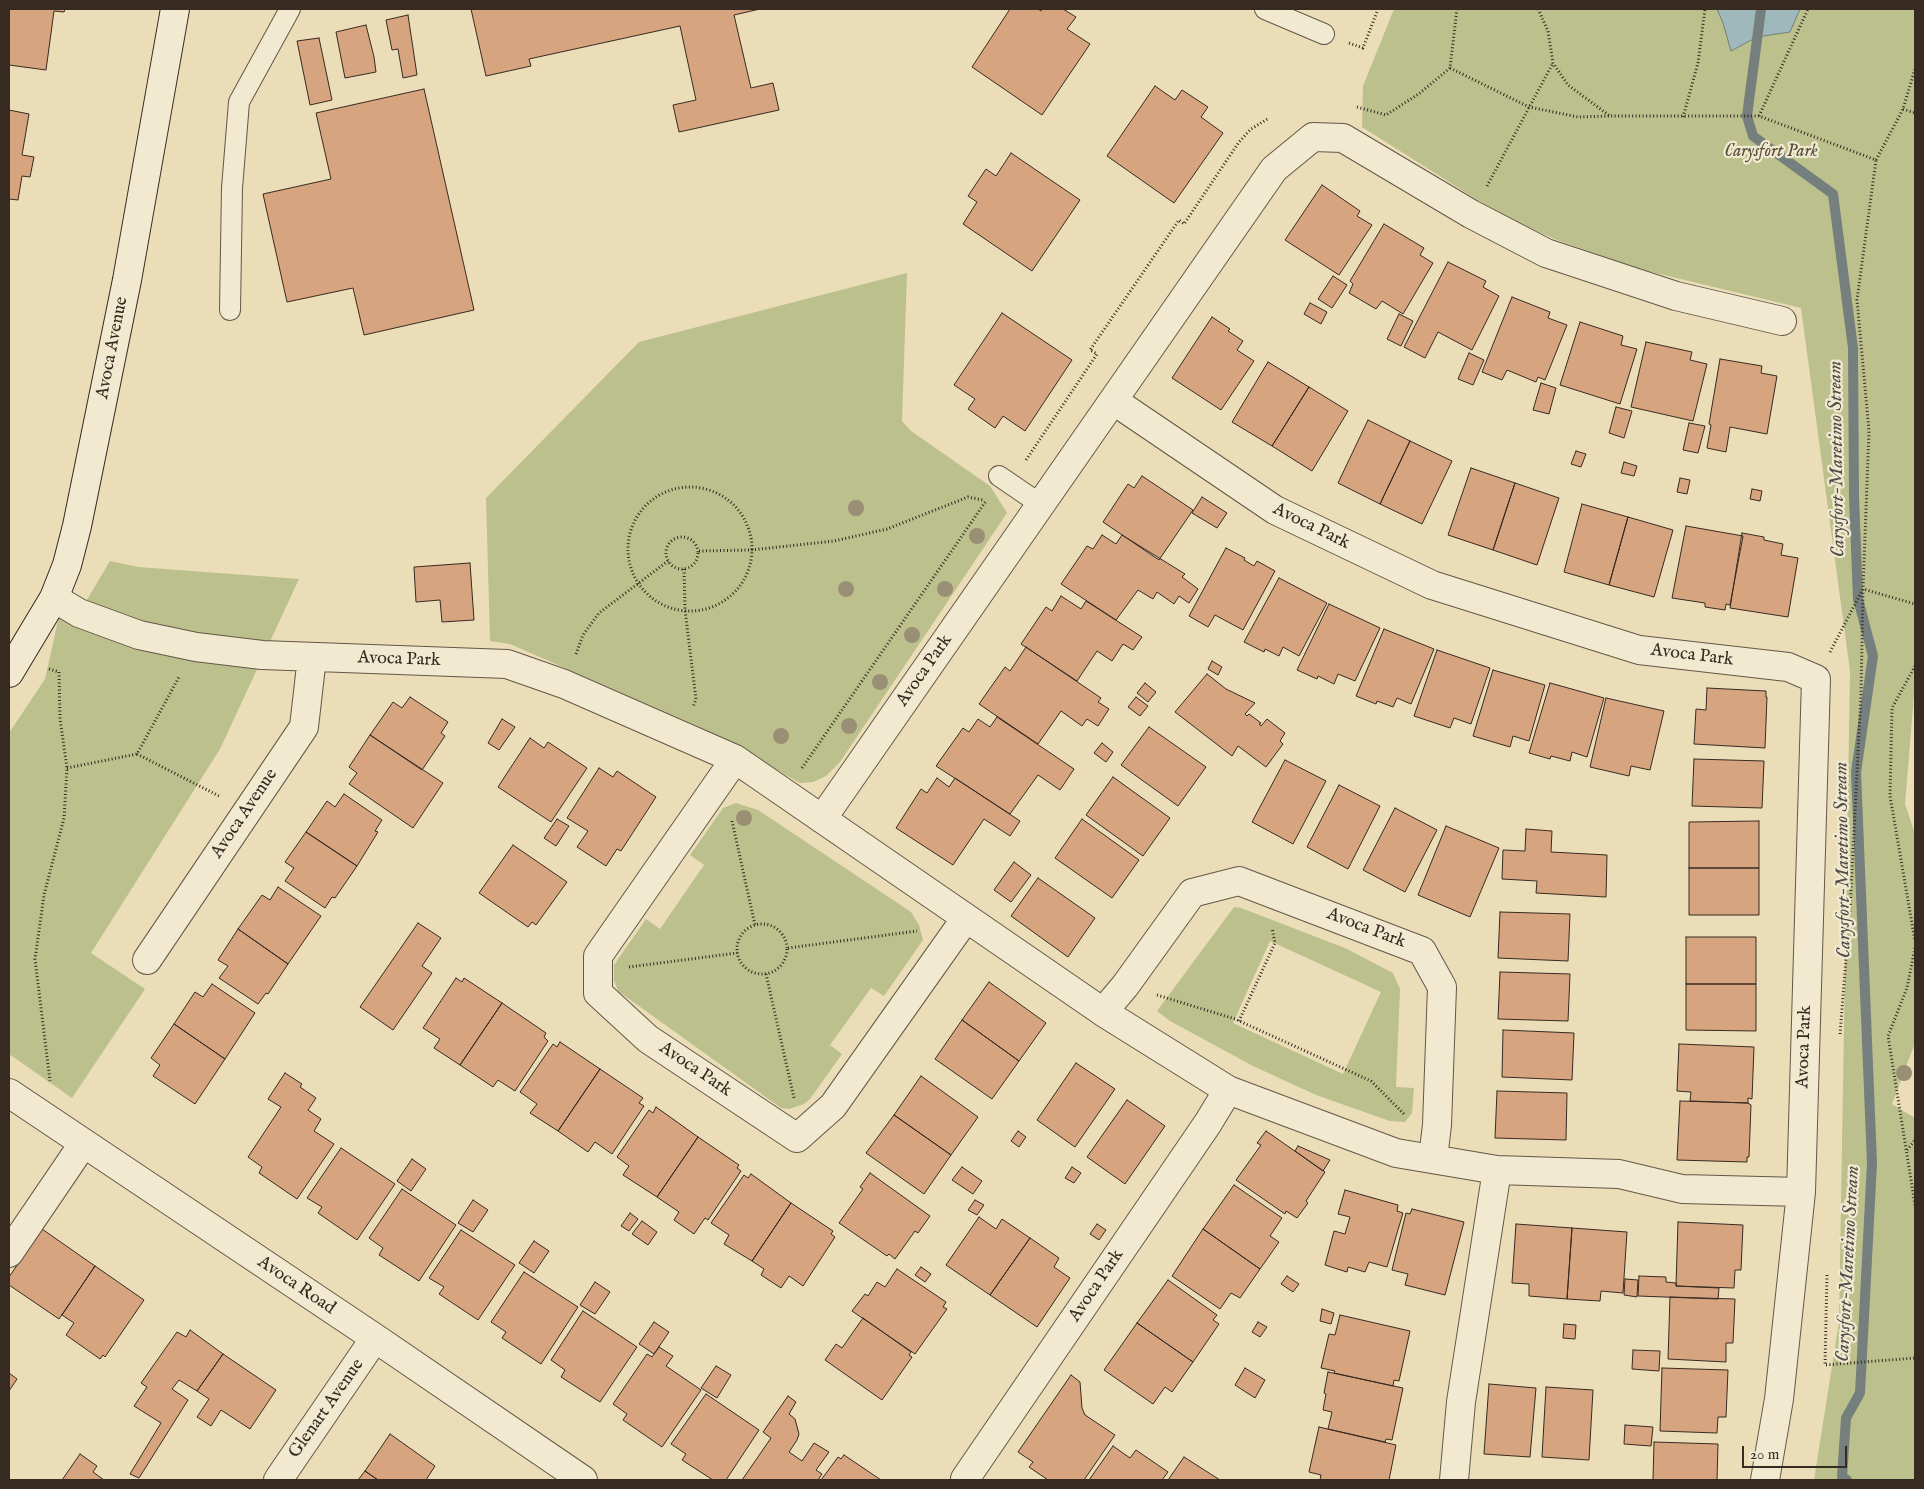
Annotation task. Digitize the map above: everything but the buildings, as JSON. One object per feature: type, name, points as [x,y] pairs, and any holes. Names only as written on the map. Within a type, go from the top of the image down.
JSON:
[{"type":"street","name":"Avoca Avenue","points":[[13,666],[54,598],[67,565],[78,526],[127,280],[175,9]]},
{"type":"street","name":"Avoca Park","points":[[822,819],[1274,169],[1313,137],[1343,138],[1471,214],[1546,253],[1676,296],[1782,321]]},
{"type":"street","name":"Avoca Park","points":[[1114,401],[1275,510],[1432,585],[1639,650],[1788,667],[1816,679],[1801,1192],[1779,1399],[1765,1480]]},
{"type":"street","name":"Avoca Park","points":[[54,598],[79,613],[139,635],[196,647],[262,655],[507,664],[564,684],[735,759],[1103,1012],[1228,1090],[1396,1153],[1497,1170],[1619,1174],[1682,1189],[1801,1192]]},
{"type":"street","name":"Avoca Avenue","points":[[147,960],[304,727],[312,657]]},
{"type":"street","name":"Avoca Park","points":[[735,759],[598,956],[598,993],[648,1039],[797,1138],[803,1134]]},
{"type":"street","name":"Avoca Park","points":[[1103,1012],[1125,986],[1192,894],[1239,881],[1422,951],[1442,987],[1437,1125],[1433,1158]]},
{"type":"street","points":[[803,1134],[833,1106],[966,918]]},
{"type":"street","name":"Avoca Park","points":[[968,1480],[965,1479],[1203,1131],[1228,1090]]},
{"type":"street","name":"Avoca Road","points":[[9,1093],[583,1480]]},
{"type":"street","points":[[9,1253],[82,1144]]},
{"type":"street","points":[[1454,1480],[1461,1402],[1497,1170]]},
{"type":"street","name":"Glenart Avenue","points":[[278,1480],[375,1338]]},
{"type":"lane","points":[[230,310],[232,188],[239,102],[290,9]]},
{"type":"lane","points":[[1265,9],[1324,34]]},
{"type":"lane","points":[[1002,477],[1040,504]]},
{"type":"path","points":[[1324,34],[1362,48],[1378,9]]},
{"type":"path","points":[[1343,138],[1355,106],[1386,115],[1420,93],[1450,68],[1457,9]]},
{"type":"path","points":[[1538,9],[1548,31],[1553,63],[1568,86],[1610,116]]},
{"type":"path","points":[[1683,116],[1698,63],[1705,9]]},
{"type":"path","points":[[1759,116],[1808,9]]},
{"type":"path","points":[[1471,214],[1553,63]]},
{"type":"path","points":[[1450,68],[1529,107],[1578,117],[1759,116],[1876,160]]},
{"type":"path","points":[[1840,1036],[1850,909],[1861,694],[1869,431],[1857,300],[1876,160],[1903,109],[1915,69]]},
{"type":"path","points":[[1903,109],[1915,113]]},
{"type":"path","points":[[1002,477],[1023,464],[1097,354],[1090,350],[1178,220],[1184,224],[1239,142],[1251,129],[1269,118]]},
{"type":"path","points":[[685,487],[703,488],[721,495],[735,506],[746,521],[752,550],[746,576],[735,591],[721,603],[704,610],[685,610],[667,606],[651,597],[638,583],[632,570],[629,555],[629,539],[633,524],[641,511],[651,501],[667,491],[685,487]]},
{"type":"path","points":[[699,551],[752,550],[834,542],[887,529],[968,497],[987,501],[785,793]]},
{"type":"path","points":[[682,536],[691,538],[699,551],[696,561],[690,568],[681,570],[672,566],[665,552],[668,544],[674,538],[682,536]]},
{"type":"path","points":[[564,684],[583,635],[598,612],[668,561]]},
{"type":"path","points":[[680,735],[696,699],[685,610],[684,569]]},
{"type":"path","points":[[1863,590],[1915,604]]},
{"type":"path","points":[[1816,679],[1863,590]]},
{"type":"path","points":[[137,754],[196,647]]},
{"type":"path","points":[[13,666],[59,672],[60,719],[67,768],[64,818],[44,895],[35,959],[50,1082],[32,1108]]},
{"type":"path","points":[[1915,666],[1892,708],[1890,796],[1915,941]]},
{"type":"path","points":[[67,768],[137,754],[248,810]]},
{"type":"path","points":[[712,792],[728,804],[755,925]]},
{"type":"path","points":[[755,925],[772,926],[778,930],[784,935],[788,948],[787,958],[776,971],[760,975],[744,967],[737,954],[741,935],[755,925]]},
{"type":"path","points":[[788,948],[925,930],[947,946]]},
{"type":"path","points":[[1239,1021],[1275,943]]},
{"type":"path","points":[[1915,948],[1907,988],[1888,1036],[1915,1205]]},
{"type":"path","points":[[598,971],[737,954]]},
{"type":"path","points":[[766,974],[803,1134]]},
{"type":"path","points":[[1125,986],[1239,1021],[1370,1081],[1413,1123],[1437,1125]]},
{"type":"path","points":[[1906,1150],[1915,1140]]},
{"type":"path","points":[[1827,1269],[1825,1365],[1915,1358]]},
{"type":"green space","name":"Carysfort Park","points":[[1394,9],[1915,9],[1915,683],[1905,804],[1915,834],[1915,1043],[1892,1104],[1915,1118],[1915,1480],[1814,1480],[1839,1322],[1850,671],[1801,308],[1635,268],[1557,240],[1520,224],[1484,204],[1362,127],[1363,86]]},
{"type":"green space","points":[[907,273],[902,421],[911,431],[990,486],[1007,513],[840,762],[826,776],[813,782],[800,783],[702,728],[510,644],[490,641],[486,498],[639,342]]},
{"type":"green space","points":[[110,561],[138,567],[299,579],[220,749],[91,953],[145,989],[72,1098],[9,1054],[9,733],[45,679],[60,612],[79,613]]},
{"type":"green space","points":[[736,803],[758,810],[911,912],[919,925],[923,940],[884,996],[871,988],[830,1045],[842,1054],[810,1099],[804,1104],[789,1109],[781,1108],[618,991],[614,980],[614,965],[646,919],[660,929],[704,865],[690,855],[723,808]]},
{"type":"green space","points":[[1234,907],[1345,948],[1393,973],[1400,989],[1396,1087],[1414,1088],[1412,1113],[1405,1122],[1390,1121],[1316,1095],[1253,1066],[1170,1021],[1157,1011]],"holes":[[[1270,941],[1381,992],[1343,1074],[1233,1023]]]},
{"type":"water","points":[[1717,9],[1800,9],[1790,32],[1757,37],[1731,51]]},
{"type":"waterway","name":"Carysfort-Maretimo Stream","points":[[1761,9],[1747,116],[1753,136],[1833,194],[1853,348],[1854,497],[1858,599],[1873,656],[1856,772],[1872,1163],[1860,1393],[1846,1418],[1842,1477],[1847,1480]]}]
